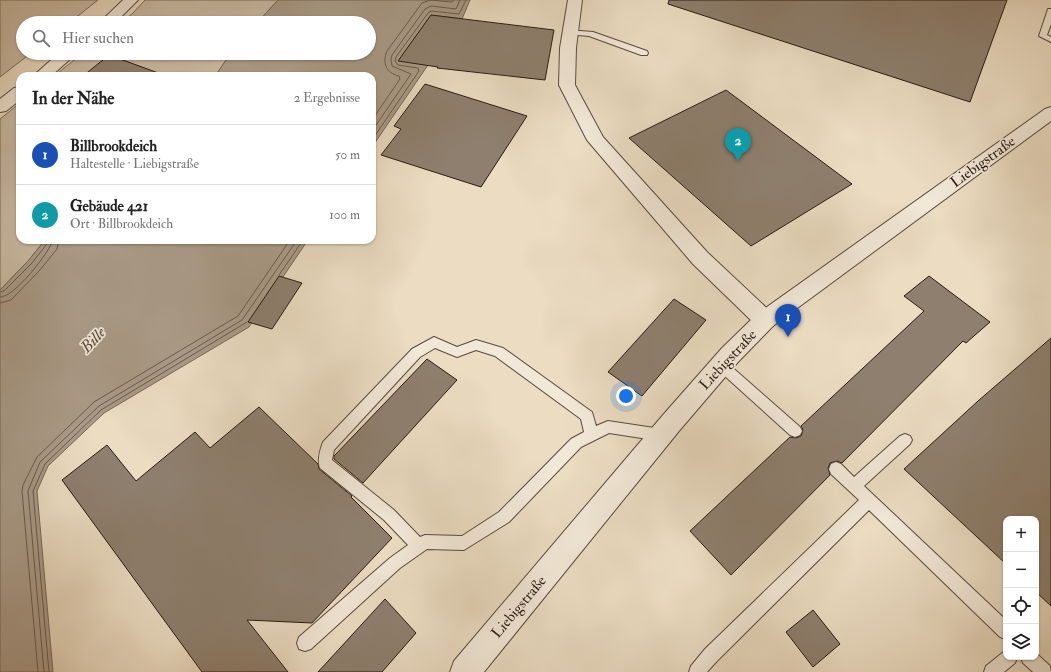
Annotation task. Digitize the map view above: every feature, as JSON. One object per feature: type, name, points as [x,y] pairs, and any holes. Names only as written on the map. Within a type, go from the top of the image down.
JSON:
[{"type":"street","points":[[114,16],[131,0]]},
{"type":"street","points":[[575,0],[568,48],[567,85],[596,140],[700,258],[765,320]]},
{"type":"street","points":[[46,72],[60,60]]},
{"type":"street","points":[[0,107],[16,95]]},
{"type":"street","name":"Liebigstraße","points":[[465,672],[661,435],[722,365],[765,320],[1051,113]]},
{"type":"lane","points":[[1051,12],[1044,36],[1051,40]]},
{"type":"lane","points":[[570,32],[590,34],[644,53]]},
{"type":"lane","points":[[419,547],[389,515],[326,463],[328,447],[416,352],[434,342],[457,352],[476,345],[499,352],[587,416],[591,436]]},
{"type":"lane","points":[[722,365],[795,432]]},
{"type":"lane","points":[[305,643],[395,563],[425,542],[464,544],[504,517],[576,444],[608,427],[661,435]]},
{"type":"lane","points":[[854,486],[905,440]]},
{"type":"lane","points":[[836,469],[1003,628]]},
{"type":"lane","points":[[696,672],[711,655],[869,500]]},
{"type":"lane","points":[[992,672],[1006,660]]},
{"type":"lane","points":[[1032,660],[1044,672]]},
{"type":"shaded area","points":[[0,0],[98,0],[78,16],[16,16],[16,60],[22,60],[0,77]]},
{"type":"shaded area","points":[[145,0],[278,0],[263,16],[129,16]]},
{"type":"shaded area","points":[[74,60],[226,60],[218,72],[59,72]]},
{"type":"shaded area","points":[[16,106],[16,244],[42,244],[28,261],[0,290],[0,119]]},
{"type":"water","points":[[278,0],[470,0],[462,19],[431,15],[399,60],[428,65],[376,141],[376,72],[218,72],[226,60],[376,60],[376,16],[263,16]]},
{"type":"water","name":"Bille","points":[[42,244],[305,244],[249,327],[104,413],[48,466],[37,491],[53,672],[0,672],[0,290],[28,261]]},
{"type":"building","points":[[669,0],[1007,0],[970,102],[668,4]]},
{"type":"building","points":[[431,15],[554,30],[545,80],[437,68],[438,67],[398,61]]},
{"type":"building","points":[[103,60],[123,60],[156,72],[88,72]]},
{"type":"building","points":[[425,84],[527,116],[481,187],[381,155],[401,129],[394,126]]},
{"type":"building","points":[[726,90],[852,184],[751,246],[629,138]]},
{"type":"building","points":[[279,276],[302,283],[272,329],[248,322]]},
{"type":"building","points":[[929,276],[990,322],[966,343],[963,341],[842,463],[837,461],[830,463],[828,468],[830,475],[731,575],[690,531],[790,437],[796,438],[801,436],[803,430],[801,426],[924,311],[904,296]]},
{"type":"building","points":[[674,299],[706,320],[642,396],[608,372]]},
{"type":"building","points":[[1051,338],[1051,606],[1039,595],[1039,516],[1003,516],[1003,561],[904,469],[978,401]]},
{"type":"building","points":[[427,359],[457,380],[363,483],[334,459],[334,456]]},
{"type":"building","points":[[259,407],[318,464],[319,469],[352,496],[351,497],[392,538],[312,623],[247,620],[288,672],[202,672],[62,480],[107,445],[136,481],[195,432],[210,448]]},
{"type":"building","points":[[385,599],[416,633],[382,672],[318,672]]},
{"type":"building","points":[[813,610],[840,644],[813,667],[786,632]]},
{"type":"place","name":"Gebäude 421","points":[[738,161]]},
{"type":"place","name":"Billbrookdeich","points":[[788,337]]}]
